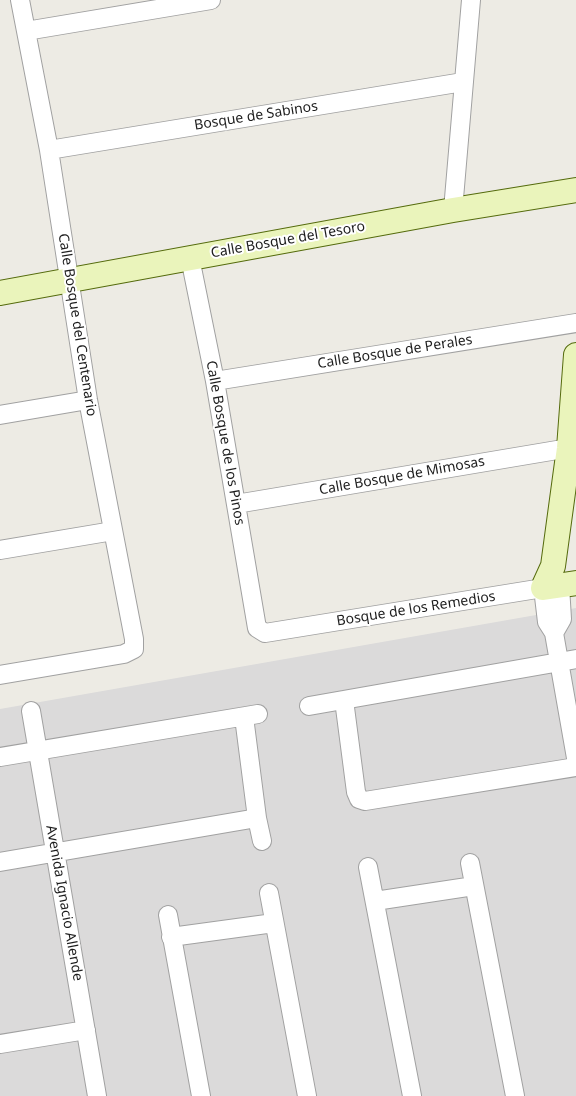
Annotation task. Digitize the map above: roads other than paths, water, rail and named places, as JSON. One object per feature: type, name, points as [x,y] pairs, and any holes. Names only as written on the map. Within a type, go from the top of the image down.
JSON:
[{"type":"street","name":"Calle Bosque del Centenario","points":[[0,675],[124,654],[134,649],[134,639],[88,400],[49,150],[20,0]]},
{"type":"street","points":[[26,31],[211,0]]},
{"type":"street","points":[[453,210],[471,0]]},
{"type":"street","name":"Bosque de Sabinos","points":[[49,150],[463,82]]},
{"type":"street","name":"Calle Bosque del Tesoro","points":[[0,293],[453,210],[576,190]]},
{"type":"street","name":"Calle Bosque de los Pinos","points":[[190,258],[215,381],[257,628]]},
{"type":"street","name":"Calle Bosque de Perales","points":[[215,381],[576,323]]},
{"type":"street","points":[[576,356],[558,581],[547,622],[568,660],[576,758]]},
{"type":"street","points":[[0,415],[88,400]]},
{"type":"street","name":"Calle Bosque de Mimosas","points":[[236,504],[569,448]]},
{"type":"street","points":[[0,550],[113,531]]},
{"type":"street","name":"Bosque de los Remedios","points":[[257,628],[265,632],[558,581]]},
{"type":"street","points":[[309,706],[568,660]]},
{"type":"street","points":[[344,700],[356,792],[359,799],[365,801],[576,767]]},
{"type":"street","name":"Avenida Ignacio Allende","points":[[31,710],[97,1096]]},
{"type":"street","points":[[0,757],[251,716],[258,818],[262,841]]},
{"type":"street","points":[[0,862],[258,818]]},
{"type":"street","points":[[470,863],[515,1096]]},
{"type":"street","points":[[368,867],[412,1096]]},
{"type":"street","points":[[374,901],[474,886]]},
{"type":"street","points":[[268,893],[307,1096]]},
{"type":"street","points":[[168,915],[201,1096]]},
{"type":"street","points":[[171,937],[274,923]]},
{"type":"street","points":[[0,1044],[86,1030]]}]
